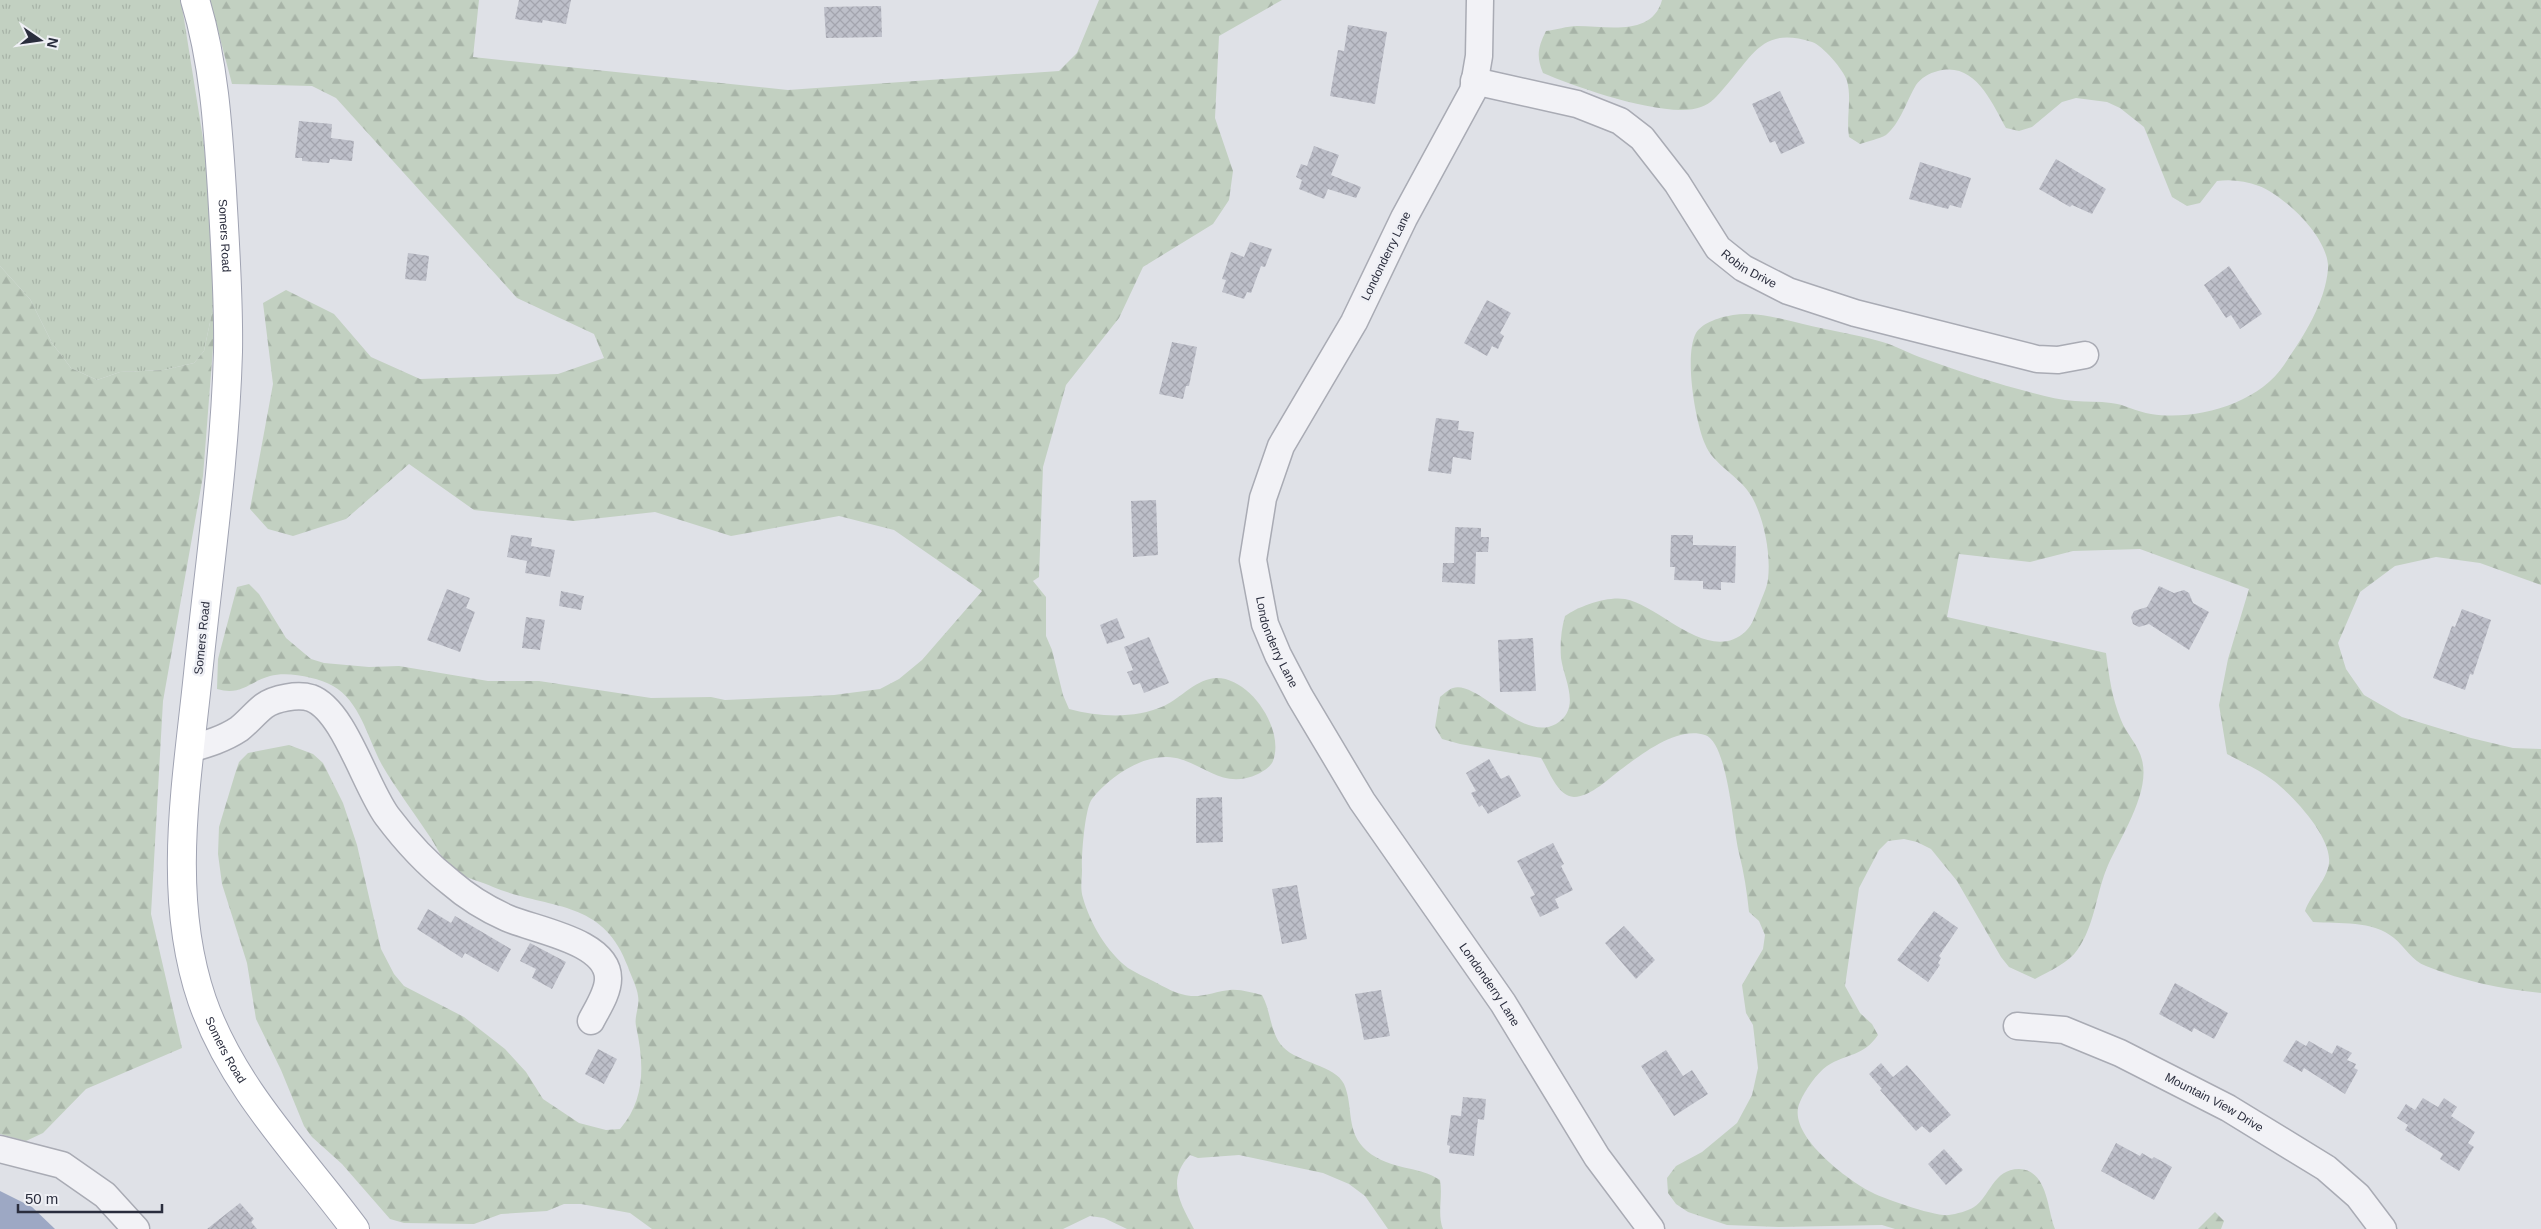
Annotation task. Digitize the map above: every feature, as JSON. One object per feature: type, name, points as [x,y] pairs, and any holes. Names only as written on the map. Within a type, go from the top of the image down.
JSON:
[{"type":"main road","name":"Somers Road","points":[[195,0],[215,102],[225,248],[228,335],[222,443],[184,795],[182,882],[190,951],[202,998],[228,1058],[252,1099],[355,1229]]},
{"type":"street","name":"Londonderry Lane","points":[[1480,0],[1479,56],[1472,91],[1404,218],[1354,322],[1281,446],[1263,498],[1253,560],[1264,624],[1278,655],[1305,705],[1362,801],[1503,1003],[1598,1157],[1651,1229]]},
{"type":"street","name":"Robin Drive","points":[[1474,81],[1577,104],[1620,121],[1642,138],[1677,183],[1718,248],[1743,268],[1788,291],[1855,313],[2037,359],[2058,360],[2085,355]]},
{"type":"street","points":[[190,749],[220,739],[239,728],[266,704],[291,696],[310,698],[327,706],[336,717],[372,792],[388,816],[419,853],[444,876],[486,906],[508,918],[558,935],[594,953],[605,966],[608,980],[591,1022]]},
{"type":"street","name":"Mountain View Drive","points":[[2017,1026],[2064,1030],[2120,1053],[2228,1108],[2326,1168],[2358,1196],[2383,1229]]},
{"type":"street","points":[[0,1149],[62,1165],[105,1195],[136,1229]]},
{"type":"green space","points":[[0,0],[181,0],[204,145],[218,284],[204,351],[194,363],[164,370],[120,372],[97,380],[71,368],[52,343],[30,299],[0,266]]},
{"type":"green space","points":[[210,0],[479,0],[473,57],[788,90],[1059,71],[1077,53],[1099,0],[1282,0],[1219,36],[1215,118],[1233,171],[1229,200],[1213,224],[1143,267],[1119,318],[1066,385],[1043,467],[1039,577],[1033,581],[1046,597],[1046,636],[1052,650],[1063,695],[1069,709],[1105,715],[1141,713],[1164,706],[1203,681],[1217,678],[1229,680],[1241,686],[1252,696],[1262,708],[1274,735],[1273,761],[1258,774],[1232,779],[1221,777],[1179,759],[1157,758],[1146,760],[1125,770],[1107,783],[1092,799],[1085,822],[1081,888],[1086,908],[1100,936],[1113,954],[1128,968],[1176,992],[1196,996],[1234,990],[1262,995],[1273,1029],[1283,1047],[1298,1057],[1333,1072],[1344,1084],[1353,1128],[1360,1144],[1367,1151],[1385,1162],[1423,1172],[1440,1180],[1440,1217],[1443,1229],[1388,1229],[1365,1196],[1349,1184],[1323,1173],[1239,1155],[1198,1158],[1190,1155],[1183,1164],[1177,1183],[1178,1192],[1180,1201],[1194,1229],[1127,1229],[1104,1218],[1090,1216],[1063,1229],[652,1229],[630,1213],[581,1204],[564,1204],[547,1211],[501,1214],[474,1224],[404,1223],[390,1219],[342,1164],[312,1137],[304,1126],[281,1070],[256,1019],[247,963],[222,884],[218,854],[219,827],[239,762],[248,753],[289,745],[313,754],[323,763],[343,803],[357,845],[381,949],[394,974],[404,986],[464,1017],[505,1049],[526,1072],[543,1099],[579,1123],[606,1130],[620,1129],[635,1105],[641,1080],[641,1053],[636,1022],[637,993],[628,967],[617,945],[604,929],[589,917],[554,904],[493,887],[454,872],[451,869],[387,774],[357,711],[350,701],[333,686],[319,680],[285,674],[270,676],[239,690],[225,691],[217,689],[218,659],[237,587],[249,584],[259,594],[286,638],[311,659],[324,663],[369,667],[399,666],[488,681],[539,681],[651,698],[711,697],[725,700],[834,695],[880,689],[899,679],[922,660],[982,591],[894,530],[839,516],[731,536],[655,512],[574,521],[474,510],[409,464],[346,519],[293,536],[268,529],[250,509],[273,384],[263,303],[286,290],[334,314],[371,357],[420,379],[558,374],[604,358],[594,334],[517,298],[336,98],[312,86],[232,84]]},
{"type":"green space","points":[[1662,0],[2541,0],[2541,585],[2480,563],[2436,557],[2395,566],[2360,592],[2338,643],[2346,669],[2364,695],[2402,717],[2471,738],[2513,748],[2541,749],[2541,993],[2482,984],[2454,976],[2421,964],[2386,932],[2355,924],[2313,922],[2305,911],[2328,869],[2328,853],[2324,841],[2310,818],[2282,788],[2263,773],[2227,754],[2219,705],[2228,659],[2249,589],[2140,549],[2073,551],[2030,562],[1959,554],[1947,617],[2106,653],[2111,687],[2118,712],[2142,760],[2144,773],[2138,802],[2106,870],[2088,931],[2078,949],[2058,966],[2035,979],[2009,967],[2001,957],[1957,881],[1931,849],[1917,842],[1904,839],[1888,841],[1879,850],[1859,888],[1845,986],[1860,1013],[1872,1024],[1878,1035],[1861,1051],[1834,1062],[1819,1073],[1802,1097],[1798,1114],[1801,1127],[1809,1140],[1820,1153],[1846,1176],[1875,1194],[1933,1213],[1949,1215],[1969,1210],[1979,1202],[2003,1174],[2010,1170],[2029,1171],[2041,1183],[2055,1229],[1895,1229],[1882,1225],[1779,1227],[1727,1225],[1688,1212],[1676,1204],[1668,1193],[1667,1178],[1676,1166],[1702,1152],[1737,1123],[1752,1095],[1758,1068],[1753,1025],[1746,1013],[1742,985],[1763,949],[1765,935],[1759,921],[1749,912],[1728,788],[1719,753],[1713,741],[1705,735],[1695,733],[1684,734],[1661,742],[1587,794],[1574,797],[1568,796],[1554,782],[1541,758],[1460,744],[1442,739],[1435,727],[1440,697],[1453,688],[1463,688],[1475,693],[1515,719],[1529,725],[1543,728],[1556,724],[1564,717],[1570,702],[1568,684],[1561,658],[1561,637],[1565,616],[1585,605],[1602,600],[1618,598],[1639,604],[1701,638],[1716,642],[1732,640],[1746,631],[1755,616],[1766,589],[1769,569],[1766,536],[1752,497],[1741,483],[1714,458],[1701,434],[1692,388],[1691,356],[1696,333],[1708,323],[1723,317],[1741,314],[1768,316],[1885,343],[1966,373],[2044,396],[2070,401],[2116,404],[2151,414],[2187,415],[2225,407],[2259,390],[2273,379],[2312,320],[2323,295],[2328,269],[2327,257],[2314,232],[2293,209],[2270,191],[2249,183],[2228,180],[2217,181],[2200,203],[2187,206],[2172,197],[2144,127],[2120,108],[2107,102],[2076,98],[2062,102],[2032,127],[2019,131],[2006,128],[1988,96],[1972,78],[1962,72],[1951,70],[1938,71],[1925,76],[1918,82],[1895,125],[1886,135],[1860,144],[1849,137],[1848,88],[1842,71],[1827,53],[1816,44],[1795,38],[1782,38],[1761,46],[1711,102],[1705,106],[1686,110],[1645,106],[1577,86],[1543,73],[1539,62],[1539,52],[1546,31],[1573,26],[1614,28],[1639,24],[1649,20],[1657,12]]},
{"type":"green space","points":[[0,266],[30,299],[52,343],[71,368],[97,380],[120,372],[164,370],[194,363],[204,351],[218,284],[203,476],[163,701],[151,914],[182,1048],[86,1089],[43,1133],[26,1141],[0,1134]]},
{"type":"green space","points":[[2215,1212],[2224,1221],[2221,1229],[2198,1229]]},
{"type":"water","points":[[0,1191],[32,1207],[55,1229],[0,1229]]},
{"type":"building","points":[[519,0],[571,0],[566,24],[543,20],[542,23],[515,19]]},
{"type":"building","points":[[881,6],[882,37],[826,38],[824,7]]},
{"type":"building","points":[[1348,25],[1387,32],[1375,104],[1330,96],[1338,50],[1344,51]]},
{"type":"building","points":[[1780,91],[1805,143],[1781,154],[1775,141],[1770,143],[1752,104]]},
{"type":"building","points":[[299,121],[332,124],[331,138],[354,141],[352,161],[330,159],[329,163],[302,161],[302,158],[295,158]]},
{"type":"building","points":[[1314,146],[1339,155],[1331,175],[1361,187],[1356,198],[1328,189],[1324,199],[1299,189],[1302,180],[1296,177],[1301,164],[1307,166]]},
{"type":"building","points":[[2056,159],[2106,189],[2092,214],[2072,205],[2070,207],[2039,189]]},
{"type":"building","points":[[1920,162],[1971,178],[1961,208],[1950,205],[1948,209],[1909,199]]},
{"type":"building","points":[[1250,242],[1272,249],[1265,267],[1261,266],[1251,293],[1247,292],[1244,299],[1222,292],[1226,280],[1222,279],[1231,252],[1244,257]]},
{"type":"building","points":[[408,253],[429,256],[426,281],[405,279]]},
{"type":"building","points":[[2229,266],[2262,314],[2240,329],[2231,315],[2226,318],[2204,285]]},
{"type":"building","points":[[1487,300],[1511,313],[1500,333],[1504,336],[1498,349],[1492,346],[1487,356],[1464,343]]},
{"type":"building","points":[[1172,342],[1197,347],[1189,386],[1186,386],[1183,399],[1159,394]]},
{"type":"building","points":[[1436,418],[1459,421],[1458,430],[1474,432],[1471,460],[1453,457],[1451,474],[1428,471]]},
{"type":"building","points":[[1156,500],[1158,555],[1133,557],[1131,501]]},
{"type":"building","points":[[1455,527],[1481,528],[1481,537],[1489,537],[1488,552],[1476,552],[1475,584],[1442,582],[1443,563],[1454,563]]},
{"type":"building","points":[[511,535],[532,538],[531,546],[555,550],[550,577],[525,573],[527,561],[507,557]]},
{"type":"building","points":[[1671,535],[1693,535],[1693,545],[1736,546],[1735,583],[1721,582],[1721,590],[1703,589],[1703,581],[1674,580],[1675,567],[1670,567]]},
{"type":"building","points":[[2159,586],[2174,593],[2184,590],[2189,593],[2193,603],[2209,612],[2189,650],[2149,624],[2139,627],[2133,624],[2131,617],[2134,611],[2147,607]]},
{"type":"building","points":[[447,589],[470,598],[466,608],[475,612],[460,652],[427,640]]},
{"type":"building","points":[[561,591],[584,596],[581,610],[559,606]]},
{"type":"building","points":[[2462,609],[2491,620],[2473,675],[2470,674],[2465,690],[2433,678],[2452,626],[2455,627]]},
{"type":"building","points":[[526,617],[545,620],[540,650],[522,648]]},
{"type":"building","points":[[1117,618],[1125,638],[1107,644],[1100,625]]},
{"type":"building","points":[[1149,637],[1169,683],[1144,693],[1140,683],[1133,685],[1127,672],[1133,670],[1124,647]]},
{"type":"building","points":[[1533,638],[1536,691],[1500,692],[1498,640]]},
{"type":"building","points":[[1489,759],[1501,779],[1509,775],[1521,796],[1488,814],[1482,805],[1479,807],[1471,793],[1476,791],[1466,773]]},
{"type":"building","points":[[1222,797],[1223,842],[1196,843],[1196,798]]},
{"type":"building","points":[[1553,843],[1564,864],[1561,866],[1573,890],[1555,899],[1559,908],[1540,917],[1530,897],[1535,895],[1517,861]]},
{"type":"building","points":[[1297,885],[1307,939],[1282,944],[1272,889]]},
{"type":"building","points":[[428,909],[451,923],[455,916],[511,949],[498,972],[465,953],[462,958],[417,929]]},
{"type":"building","points":[[1934,911],[1958,928],[1939,956],[1941,958],[1938,963],[1940,965],[1928,982],[1897,960]]},
{"type":"building","points":[[1624,926],[1655,960],[1636,979],[1605,943]]},
{"type":"building","points":[[530,943],[566,962],[552,989],[532,978],[536,969],[520,961]]},
{"type":"building","points":[[2175,983],[2228,1013],[2214,1039],[2194,1028],[2192,1032],[2159,1014]]},
{"type":"building","points":[[1381,990],[1390,1036],[1364,1040],[1355,994]]},
{"type":"building","points":[[2296,1040],[2306,1046],[2309,1041],[2332,1054],[2337,1045],[2352,1053],[2347,1060],[2356,1064],[2354,1068],[2358,1070],[2345,1094],[2304,1068],[2302,1072],[2283,1061]]},
{"type":"building","points":[[598,1049],[617,1059],[604,1084],[585,1074]]},
{"type":"building","points":[[1666,1050],[1683,1076],[1692,1070],[1708,1094],[1674,1116],[1641,1066]]},
{"type":"building","points":[[1881,1063],[1893,1077],[1907,1065],[1951,1115],[1930,1133],[1922,1126],[1916,1131],[1880,1090],[1882,1089],[1869,1074]]},
{"type":"building","points":[[1463,1097],[1486,1099],[1484,1120],[1478,1119],[1474,1156],[1449,1153],[1450,1146],[1447,1145],[1451,1115],[1461,1116]]},
{"type":"building","points":[[2423,1098],[2438,1107],[2444,1098],[2457,1107],[2451,1116],[2475,1132],[2468,1143],[2474,1147],[2459,1171],[2440,1159],[2443,1154],[2405,1130],[2408,1125],[2397,1118],[2406,1104],[2415,1110]]},
{"type":"building","points":[[2116,1143],[2140,1156],[2142,1153],[2152,1159],[2154,1157],[2172,1167],[2154,1200],[2101,1171]]},
{"type":"building","points":[[1944,1149],[1963,1170],[1946,1185],[1928,1164]]},
{"type":"building","points":[[240,1203],[254,1219],[251,1222],[257,1229],[207,1229]]}]
